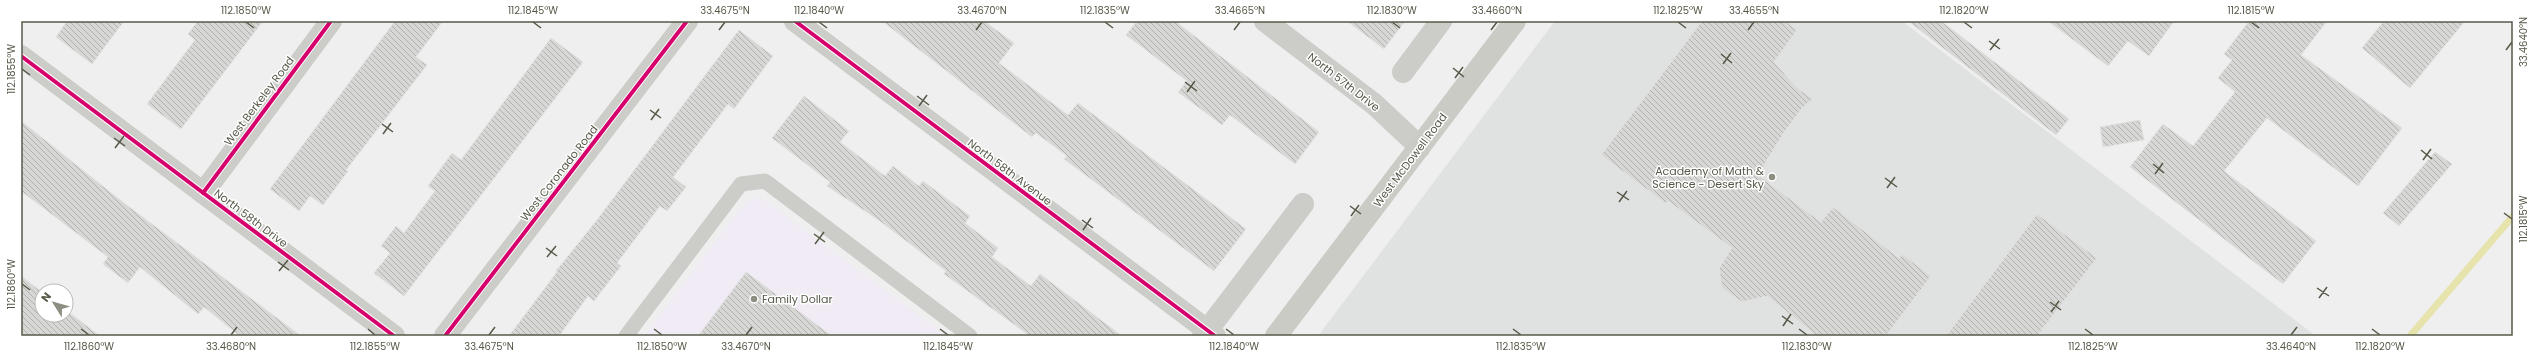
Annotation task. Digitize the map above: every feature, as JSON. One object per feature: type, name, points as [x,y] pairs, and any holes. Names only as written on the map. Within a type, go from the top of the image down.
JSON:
[{"type":"main road","name":"West McDowell Road","points":[[1276,336],[1515,21]]},
{"type":"street","name":"West Berkeley Road","points":[[203,193],[331,21]]},
{"type":"street","name":"West Coronado Road","points":[[445,336],[688,21]]},
{"type":"street","name":"North 58th Avenue","points":[[795,21],[1208,334]]},
{"type":"street","name":"North 57th Drive","points":[[1265,21],[1374,104],[1420,146]]},
{"type":"street","points":[[1403,72],[1441,21]]},
{"type":"street","name":"North 58th Drive","points":[[21,56],[394,336]]},
{"type":"street","points":[[1208,334],[1303,204]]},
{"type":"lane","points":[[626,336],[741,184],[765,181],[970,336]]},
{"type":"shaded area","name":"Academy of Math & Science - Desert Sky","points":[[1555,21],[1902,21],[2312,333],[2309,336],[1318,336]]},
{"type":"shaded area","points":[[760,197],[946,336],[644,336],[738,212],[748,201]]},
{"type":"building","points":[[67,21],[124,21],[92,64],[56,37]]},
{"type":"building","points":[[198,21],[263,21],[181,129],[147,104],[195,40],[188,34]]},
{"type":"building","points":[[395,21],[443,21],[416,57],[427,65],[346,170],[348,171],[323,205],[310,196],[299,211],[270,189]]},
{"type":"building","points":[[882,21],[984,21],[1014,43],[999,63],[1068,115],[1078,103],[1246,229],[1214,271],[1064,159],[1067,156],[1036,133],[1032,137]]},
{"type":"building","points":[[1137,21],[1175,21],[1319,132],[1295,164],[1230,115],[1222,125],[1178,92],[1187,81],[1126,35]]},
{"type":"building","points":[[1347,21],[1405,21],[1384,49]]},
{"type":"building","points":[[1702,21],[1785,21],[1797,30],[1774,62],[1797,88],[1813,99],[1802,108],[1783,134],[1758,175],[1821,222],[1833,207],[1899,258],[1902,254],[1931,276],[1886,336],[1817,336],[1767,296],[1742,302],[1722,288],[1719,268],[1732,248],[1668,201],[1665,203],[1601,155]]},
{"type":"building","points":[[1908,21],[1941,21],[2069,119],[2056,135]]},
{"type":"building","points":[[2048,21],[2174,21],[2149,56],[2128,41],[2108,66]]},
{"type":"building","points":[[2249,21],[2327,21],[2301,55],[2402,128],[2358,186],[2267,118],[2224,171],[2316,241],[2283,284],[2130,167],[2163,124],[2193,146],[2235,92],[2218,78],[2232,60],[2224,54]]},
{"type":"building","points":[[2384,21],[2465,21],[2410,88],[2362,48]]},
{"type":"building","points":[[739,30],[773,56],[734,109],[728,104],[673,177],[686,187],[667,211],[660,206],[617,263],[621,266],[594,301],[588,296],[559,336],[509,336],[557,272],[556,271],[597,220]]},
{"type":"building","points":[[551,38],[583,62],[404,296],[374,273],[390,253],[381,246],[396,226],[404,233],[435,191],[428,186],[452,153],[461,160]]},
{"type":"building","points":[[804,96],[849,131],[840,142],[885,176],[893,166],[919,186],[923,181],[970,216],[965,223],[998,248],[992,257],[1031,286],[1040,274],[1122,336],[1030,336],[944,274],[946,271],[877,219],[827,186],[830,182],[772,138]]},
{"type":"building","points":[[2140,120],[2144,140],[2103,147],[2100,127]]},
{"type":"building","points":[[21,121],[124,203],[301,336],[240,336],[204,307],[198,314],[140,267],[128,283],[103,264],[108,257],[21,191]]},
{"type":"building","points":[[2435,152],[2452,164],[2399,226],[2383,213]]},
{"type":"building","points":[[2037,214],[2097,258],[2037,336],[1946,336]]},
{"type":"building","name":"Family Dollar","points":[[746,272],[832,336],[698,336]]},
{"type":"building","points":[[21,276],[34,286],[34,323],[74,323],[74,316],[100,336],[21,336]]},
{"type":"waterway","points":[[2410,336],[2513,216]]},
{"type":"cycle path","points":[[203,193],[331,21]]},
{"type":"cycle path","points":[[445,336],[687,21]]},
{"type":"cycle path","points":[[795,21],[1215,336]]},
{"type":"cycle path","points":[[21,56],[394,336]]},
{"type":"place","name":"Academy of Math & Science - Desert Sky","points":[[1772,177]]},
{"type":"place","name":"Family Dollar","points":[[754,299]]}]
